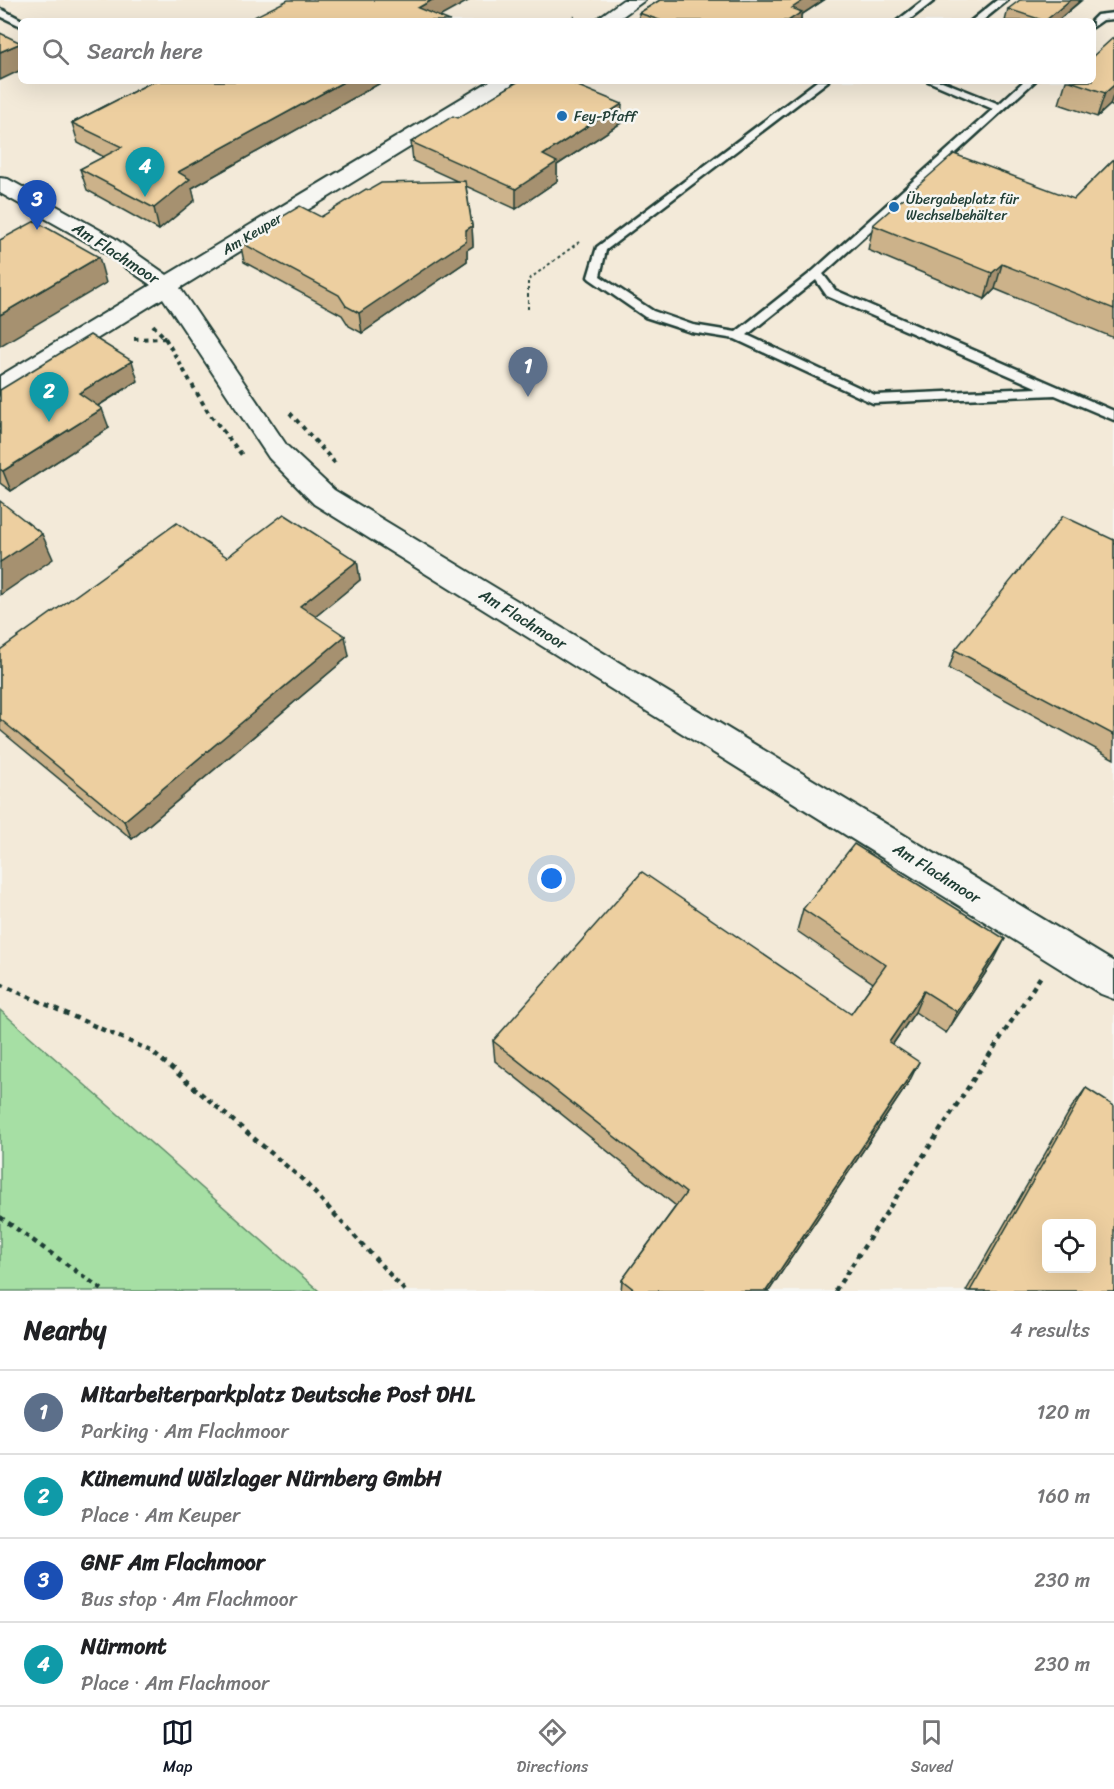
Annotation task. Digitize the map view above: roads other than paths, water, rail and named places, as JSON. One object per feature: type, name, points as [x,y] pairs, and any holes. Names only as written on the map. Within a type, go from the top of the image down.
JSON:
[{"type":"street","points":[[608,18],[636,0]]},
{"type":"street","name":"Am Keuper","points":[[0,387],[499,84]]},
{"type":"street","name":"Am Flachmoor","points":[[0,184],[106,243],[167,286],[278,452],[324,497],[1114,982]]},
{"type":"lane","points":[[906,18],[930,0]]},
{"type":"lane","points":[[980,18],[1003,0]]},
{"type":"lane","points":[[0,12],[18,21]]},
{"type":"lane","points":[[1096,21],[1100,17],[1114,16]]},
{"type":"lane","points":[[819,84],[601,249],[594,277],[649,314],[691,328],[738,336],[873,399],[1056,391]]},
{"type":"lane","points":[[940,84],[1000,108]]},
{"type":"lane","points":[[738,336],[817,273],[1027,84]]},
{"type":"lane","points":[[817,273],[831,293],[1114,416]]},
{"type":"place","name":"Fey-Pfaff","points":[[562,116]]},
{"type":"place","name":"Nürmont","points":[[145,197]]},
{"type":"place","name":"Übergabeplatz für Wechselbehälter","points":[[894,207]]},
{"type":"place","name":"GNF Am Flachmoor","points":[[37,230]]},
{"type":"place","name":"Mitarbeiterparkplatz Deutsche Post DHL","points":[[528,397]]},
{"type":"place","name":"Künemund Wälzlager Nürnberg GmbH","points":[[49,422]]}]
